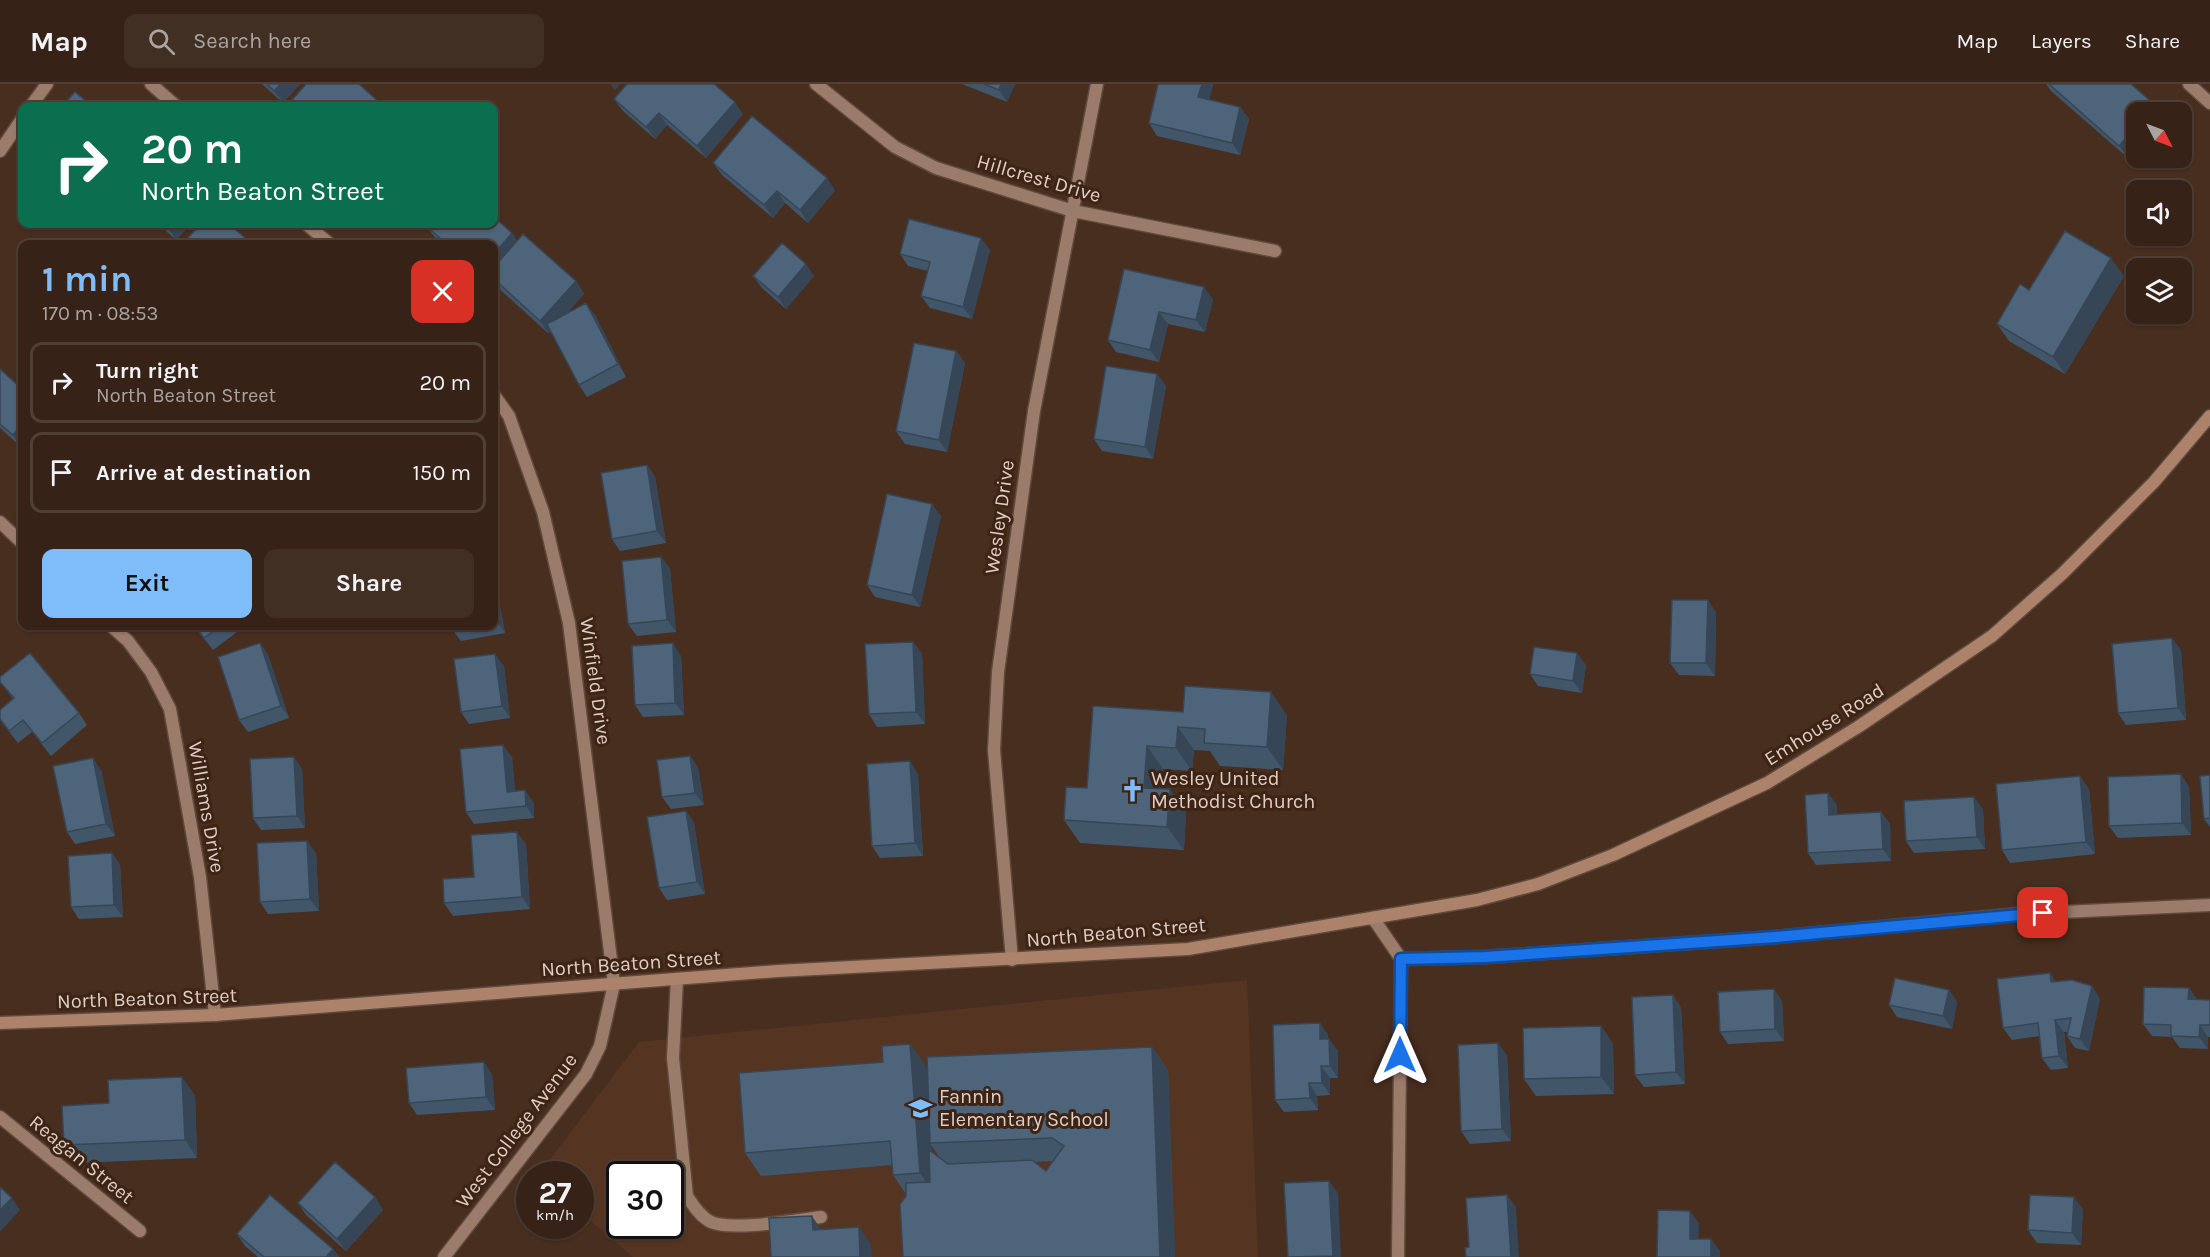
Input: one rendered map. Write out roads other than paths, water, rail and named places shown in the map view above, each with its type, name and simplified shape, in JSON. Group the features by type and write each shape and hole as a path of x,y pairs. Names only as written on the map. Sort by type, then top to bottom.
{"main road":[{"name":"Emhouse Road","path":"1373,918 1477,900 1538,884 1613,855 1767,783 1858,727 1992,636 2062,574 2154,482 2210,416"},
{"name":"North Beaton Street","path":"0,1023 214,1016 778,971 1188,949 1373,918"}],"street":[{"path":"34,102 47,84"},
{"path":"151,84 171,102"},
{"name":"Hillcrest Drive","path":"816,84 849,113 895,147 936,168 1073,211 1275,251"},
{"name":"Wesley Drive","path":"1012,960 994,750 998,672 1034,411 1097,84"},
{"path":"2188,84 2210,103"},
{"path":"0,151 18,124"},
{"path":"311,228 325,240"},
{"name":"Winfield Drive","path":"498,401 509,416 543,512 570,623 614,984"},
{"path":"0,522 18,539"},
{"name":"Williams Drive","path":"116,630 128,641 150,672 170,709 200,878 214,1016"},
{"path":"1401,959 1509,956 1776,937 2019,914 2210,905"},
{"path":"1373,918 1401,959 1398,1257"},
{"path":"677,979 673,1058 687,1196 696,1210 710,1222 734,1225 821,1217"},
{"name":"West College Avenue","path":"444,1257 586,1074 600,1046 614,984"},
{"name":"Reagan Street","path":"0,1117 140,1231"}],"place":[{"name":"Wesley United Methodist Church","path":"1133,790"},
{"name":"Fannin Elementary School","path":"921,1108"}]}
